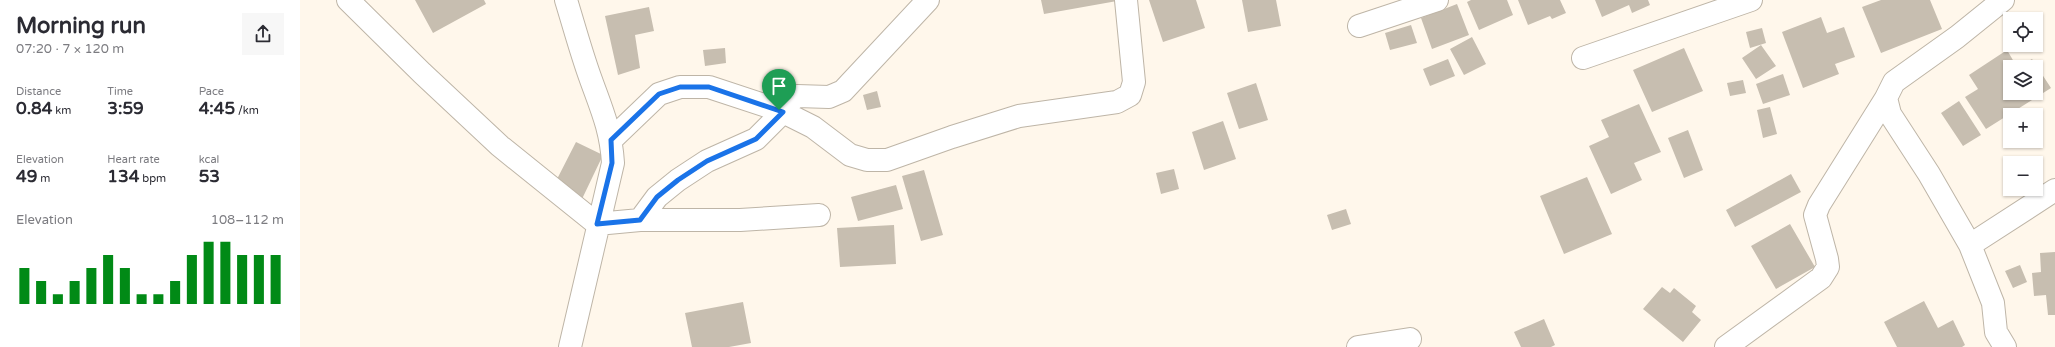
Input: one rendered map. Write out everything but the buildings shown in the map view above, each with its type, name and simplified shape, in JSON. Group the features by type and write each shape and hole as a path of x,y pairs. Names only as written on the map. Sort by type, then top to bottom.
{"street":[{"path":"348,0 422,73 500,146 597,224 640,220 740,220 819,215"},
{"path":"566,0 611,140 612,163 570,347"},
{"path":"640,220 657,197 678,180 707,161 756,139 781,111 797,96 829,97 843,91 928,0"},
{"path":"611,140 659,94 680,87 709,87 781,111 813,127 850,155 867,160 887,160 952,137 1019,116 1117,102 1130,95 1134,82 1126,0"},
{"path":"1359,26 1437,0"},
{"path":"1583,58 1751,0"},
{"path":"1726,347 1821,278 1828,267 1815,215 1819,205 1886,98 1894,82 1957,38 2003,0"},
{"path":"1886,98 1890,114 1929,174 1970,246 1993,303 1997,342"},
{"path":"1970,246 2055,190"},
{"path":"1358,347 1410,339"}],"route":[{"path":"680,87 709,87 779,110 783,112 756,139 707,161 678,180 657,197 640,220 597,224 608,187 612,163 611,140 644,106 659,94 680,87"}]}
